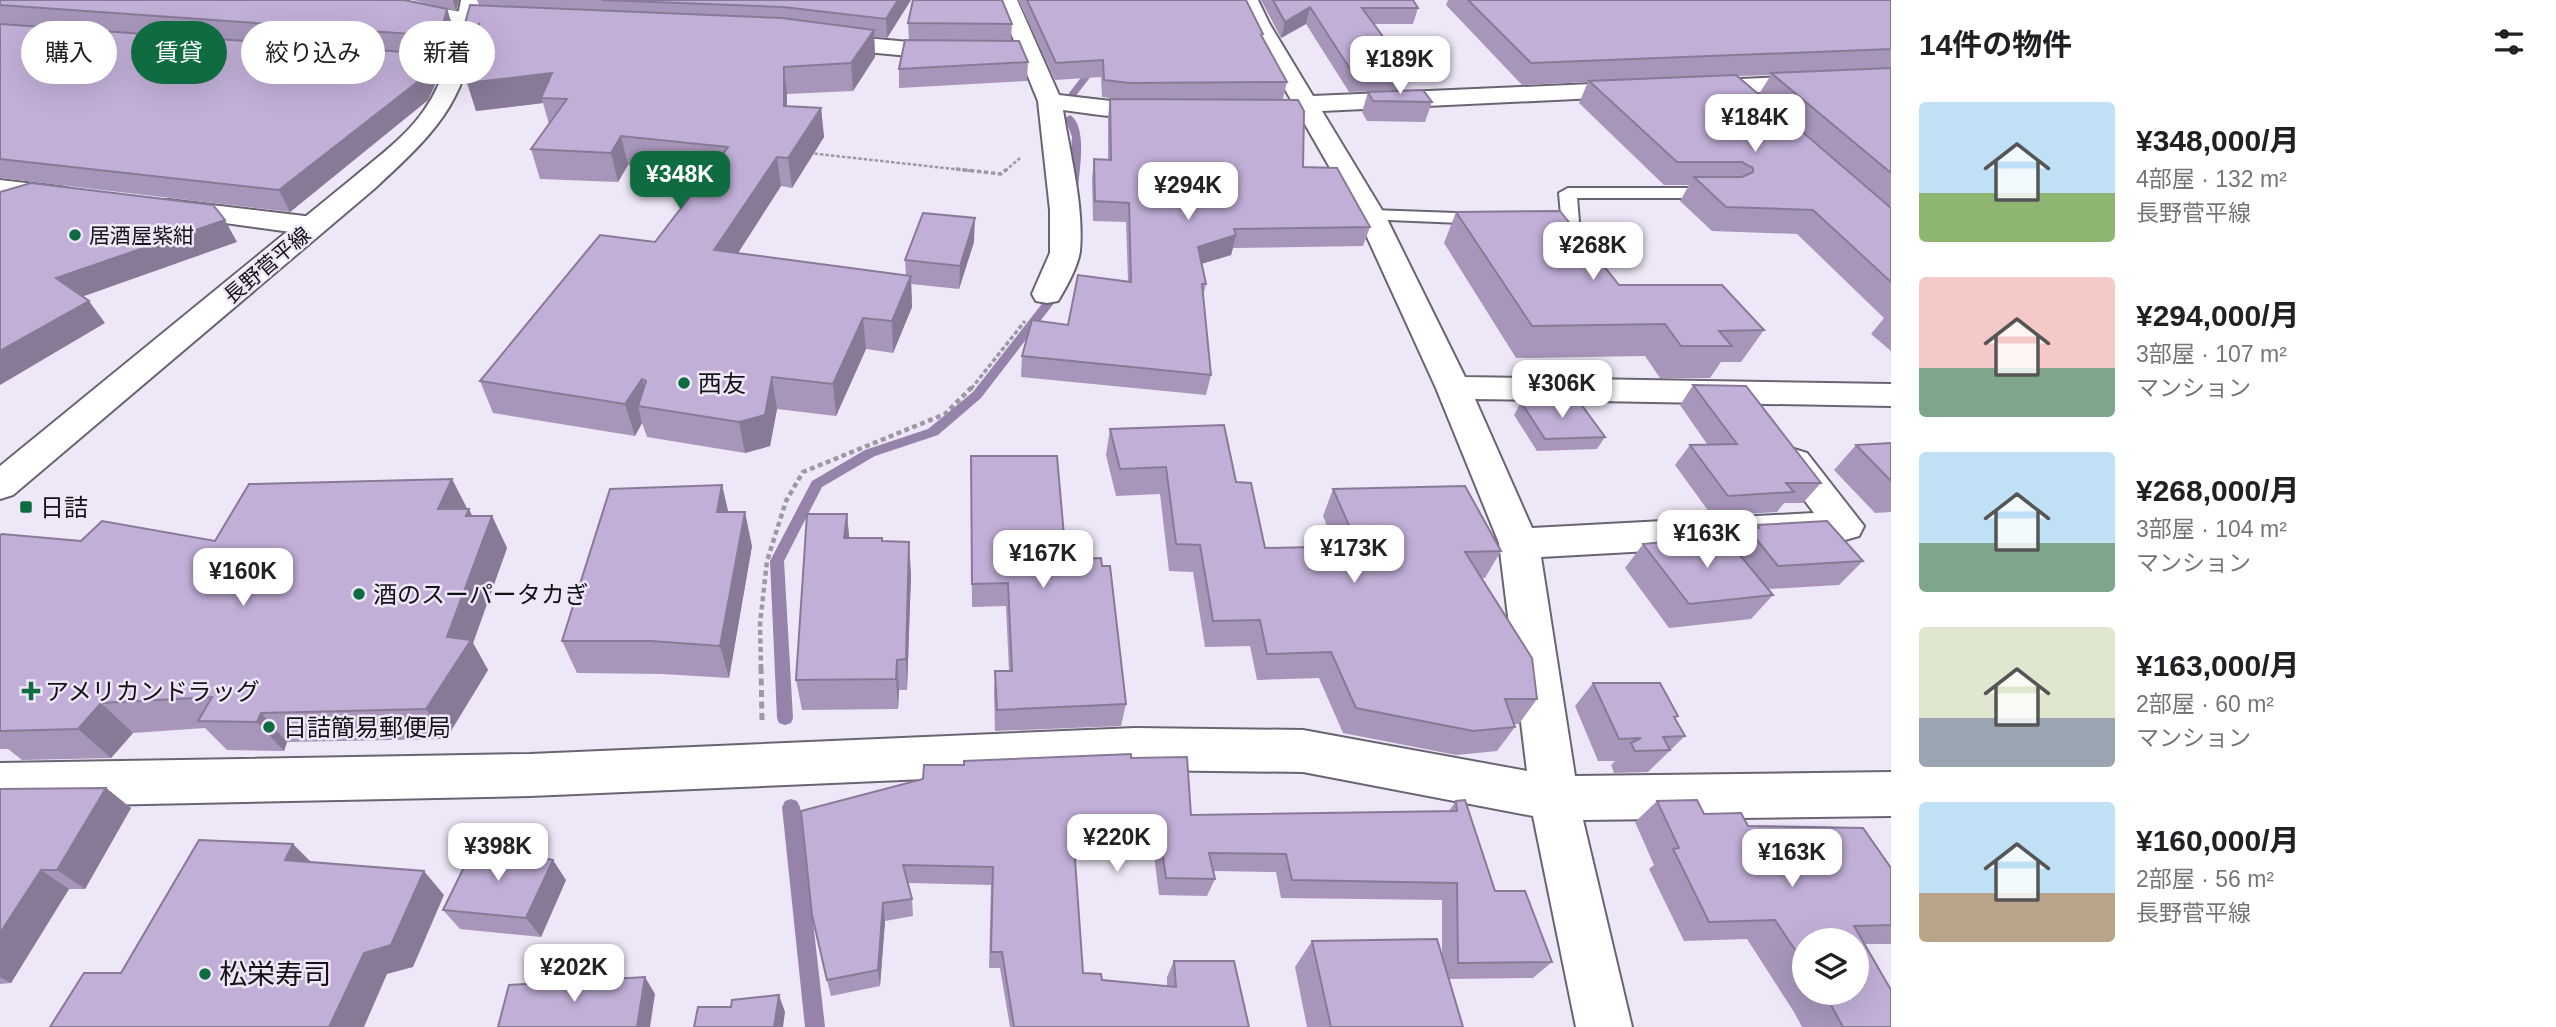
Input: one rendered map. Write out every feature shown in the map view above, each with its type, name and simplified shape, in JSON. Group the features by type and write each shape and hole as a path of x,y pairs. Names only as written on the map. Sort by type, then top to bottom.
{"street":[{"path":"381,0 414,11 469,11 537,24"},
{"path":"1007,0 1050,101 1057,144 1065,253 1047,294"},
{"path":"1248,0 1301,107 1371,215 1453,388 1519,543 1554,798 1604,1027"},
{"path":"797,37 857,46 920,50 1029,50"},
{"path":"1301,107 1891,79"},
{"name":"長野菅平線","path":"0,486 313,226 413,138 443,102 449,84"},
{"path":"1732,87 1762,114"},
{"path":"1050,101 1128,110 1180,109"},
{"path":"6,197 66,196"},
{"path":"148,206 313,226"},
{"path":"1453,388 1891,394"},
{"path":"1519,543 1845,526 1794,462"},
{"path":"0,785 530,775 1135,749 1303,751 1554,798 1891,794"}],"lane":[{"path":"1371,215 1570,221 1568,193 1728,193"}],"path":[{"path":"801,152 1000,174 1036,145 1057,144"},
{"path":"763,763 758,640 760,593 770,547 793,487 803,472 945,414 968,393 1047,294"}],"building":[{"path":"0,0 404,0 447,9 444,21 399,21 399,33 385,32 385,21 241,22 0,5"},
{"path":"602,0 898,0 886,19 783,7"},
{"path":"913,0 1002,0 1012,24 908,23"},
{"path":"1027,0 1246,0 1263,34 1261,35 1287,82 1130,83 1104,80 1103,60 1056,63"},
{"path":"1273,0 1413,0 1418,8 1362,8 1409,72 1354,75 1310,7 1285,22"},
{"path":"1468,0 1891,0 1891,49 1531,63"},
{"path":"470,5 782,18 874,30 851,63 784,67 784,106 821,108 788,158 777,157 714,250 911,276 892,321 863,318 833,384 772,377 765,415 739,422 638,406 646,381 642,379 625,404 480,381 600,235 655,242 728,147 621,136 611,153 531,149 567,99 541,98 552,73 495,80 495,21 466,21"},
{"path":"0,24 21,25 21,84 117,84 117,32 131,33 131,84 227,84 227,40 241,41 241,84 385,84 385,51 399,52 399,84 415,84 279,190 0,159"},
{"path":"905,40 1019,41 1028,62 899,69"},
{"path":"1891,68 1891,173 1771,73"},
{"path":"1736,75 1891,208 1891,282 1813,210 1726,207 1694,177 1742,177 1753,172 1753,168 1742,162 1677,162 1589,81"},
{"path":"1423,90 1432,102 1373,101 1368,92"},
{"path":"1110,99 1298,100 1304,111 1303,167 1337,168 1370,227 1234,229 1236,235 1198,247 1206,284 1202,284 1211,375 1022,356 1032,320 1068,325 1078,275 1131,282 1129,203 1095,201 1094,159 1111,160"},
{"path":"31,183 213,205 225,220 56,278 89,301 0,351 0,192"},
{"path":"1560,211 1619,285 1722,285 1764,330 1719,331 1732,346 1681,346 1665,324 1532,326 1456,212"},
{"path":"923,213 975,218 960,266 905,260"},
{"path":"1693,385 1746,386 1821,483 1786,483 1794,492 1728,496 1690,445 1737,444"},
{"path":"1578,400 1605,437 1545,439 1521,402"},
{"path":"1224,425 1236,482 1251,483 1265,548 1358,546 1333,489 1465,486 1501,551 1465,552 1532,658 1537,699 1505,699 1515,727 1473,731 1356,708 1331,652 1267,654 1260,620 1213,621 1200,545 1176,544 1166,467 1120,469 1110,429"},
{"path":"1891,443 1891,481 1856,445"},
{"path":"971,456 1057,456 1066,559 1101,558 1102,566 1110,566 1126,704 997,710 995,671 1012,671 1008,583 972,584"},
{"path":"452,479 438,509 469,509 466,516 492,516 447,637 471,640 426,709 261,713 257,722 198,721 212,697 101,703 78,729 0,731 0,535 81,541 102,521 215,541 249,484"},
{"path":"722,485 717,512 745,512 720,646 651,641 562,641 610,489"},
{"path":"807,514 847,514 844,538 882,538 882,541 909,542 906,659 897,660 896,679 796,680"},
{"path":"1827,521 1863,561 1778,566 1748,529 1759,528 1757,525"},
{"path":"1724,536 1773,595 1689,604 1643,544"},
{"path":"1593,683 1660,683 1678,716 1674,717 1685,736 1663,737 1670,750 1635,751 1631,743 1641,738 1619,739"},
{"path":"1131,754 1131,758 1187,757 1191,815 1457,811 1456,801 1465,800 1495,891 1525,891 1552,962 1458,963 1457,883 1292,880 1286,854 1209,853 1215,879 1166,878 1160,836 1073,831 1083,973 1101,974 1102,980 1176,987 1174,961 1234,961 1249,1027 1014,1027 1002,952 991,952 993,867 903,865 912,899 883,903 878,970 827,980 812,915 801,811 923,779 924,765 964,765 964,761"},
{"path":"106,788 57,870 41,870 0,933 0,789"},
{"path":"1697,800 1704,814 1741,813 1748,826 1863,828 1891,868 1891,925 1792,928 1792,945 1775,920 1709,922 1673,849 1679,848 1657,801"},
{"path":"199,840 293,844 285,860 424,871 391,945 364,953 329,1027 50,1027 84,973 121,973"},
{"path":"475,845 553,860 526,918 443,910"},
{"path":"1437,939 1463,1027 1331,1027 1312,941"},
{"path":"1869,952 1891,990 1891,1027 1843,1027 1831,1005 1869,1005"},
{"path":"645,977 637,1027 498,1027 509,985"},
{"path":"779,995 774,1027 694,1027 698,1007 731,1007 732,1000"}],"waterway":[{"path":"1072,95 1097,63"},
{"path":"1070,118 1077,137 1073,190"},
{"path":"785,718 777,561 817,484 870,453 933,432 977,395 1059,289"},
{"path":"791,807 815,1027"}],"place":[{"name":"居酒屋紫紺","path":"75,235"},
{"name":"西友","path":"684,383"},
{"name":"日詰","path":"26,507"},
{"name":"酒のスーパータカぎ","path":"359,594"},
{"name":"アメリカンドラッグ","path":"31,691"},
{"name":"日詰簡易郵便局","path":"269,727"},
{"name":"松栄寿司","path":"205,974"}]}
